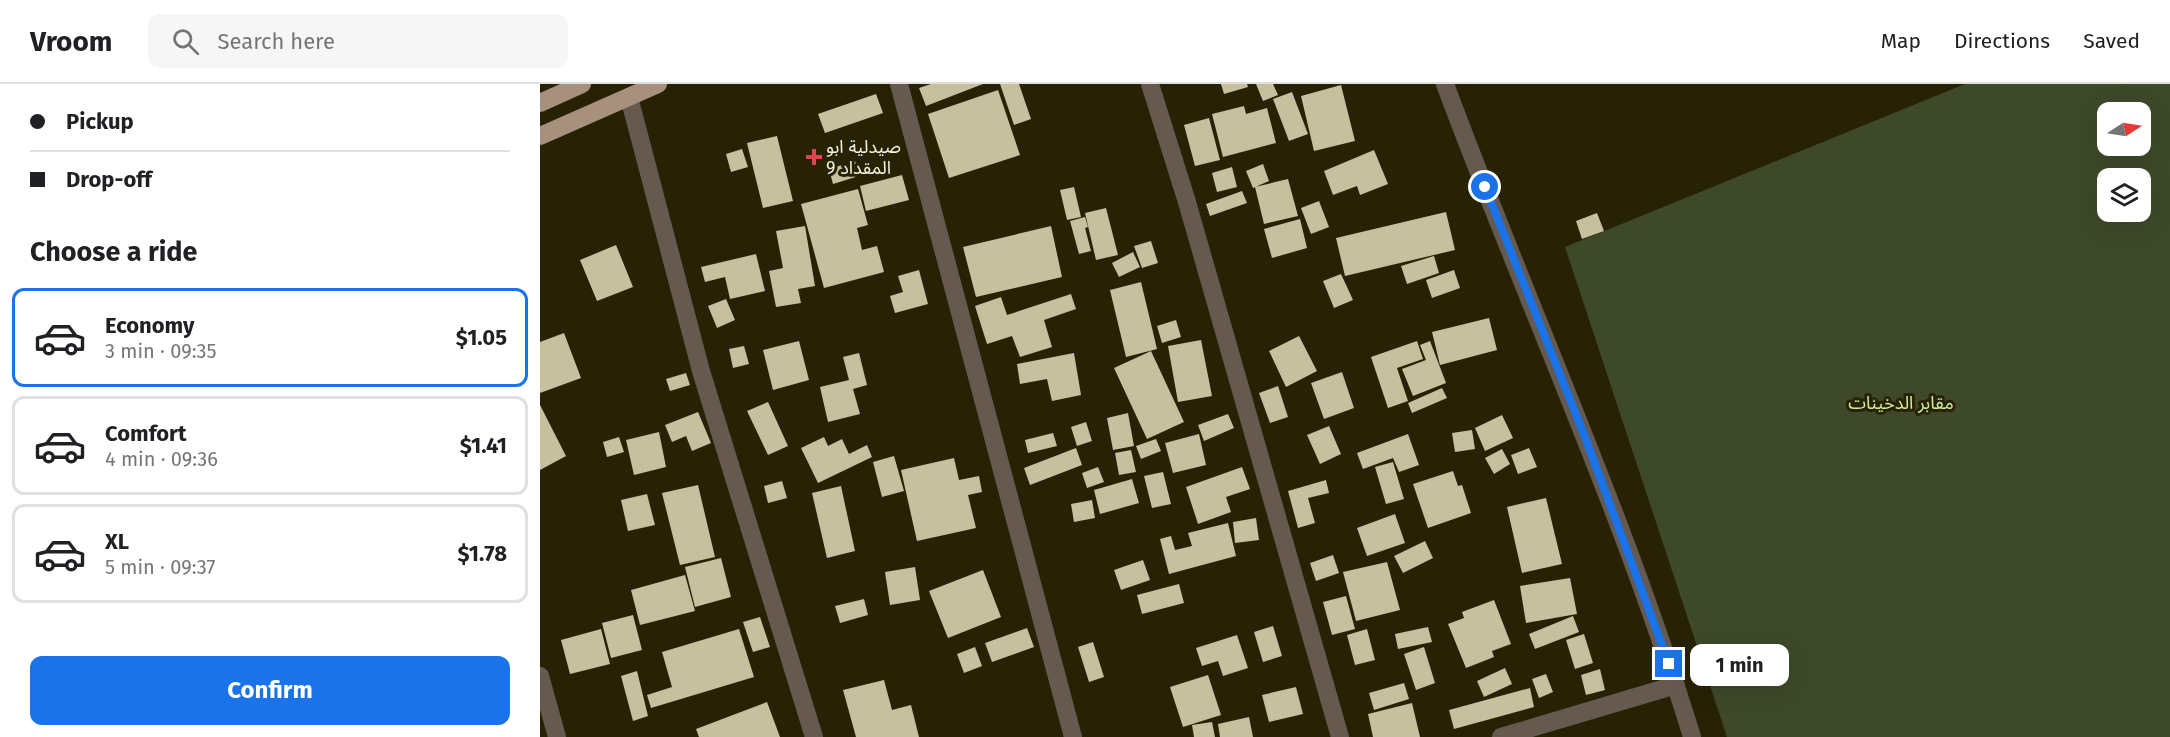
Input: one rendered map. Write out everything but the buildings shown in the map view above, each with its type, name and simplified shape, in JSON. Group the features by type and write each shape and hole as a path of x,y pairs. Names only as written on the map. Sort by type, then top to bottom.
{"main road":[{"path":"540,103 582,84"},
{"path":"540,136 658,84"}],"street":[{"path":"899,84 1073,737"},
{"path":"1150,84 1187,202 1340,737"},
{"path":"1445,84 1585,437 1676,685 1692,737"},
{"path":"629,97 700,371 814,737"},
{"path":"540,676 557,737"},
{"path":"1502,737 1676,685"}],"green space":[{"name":"مقابر الدخينات","path":"1965,84 2170,84 2170,737 1727,737 1565,247"}],"place":[{"name":"صيدلية ابو المقداد 9","path":"814,157"}],"route":[{"path":"1485,187 1585,437 1669,664"}]}
